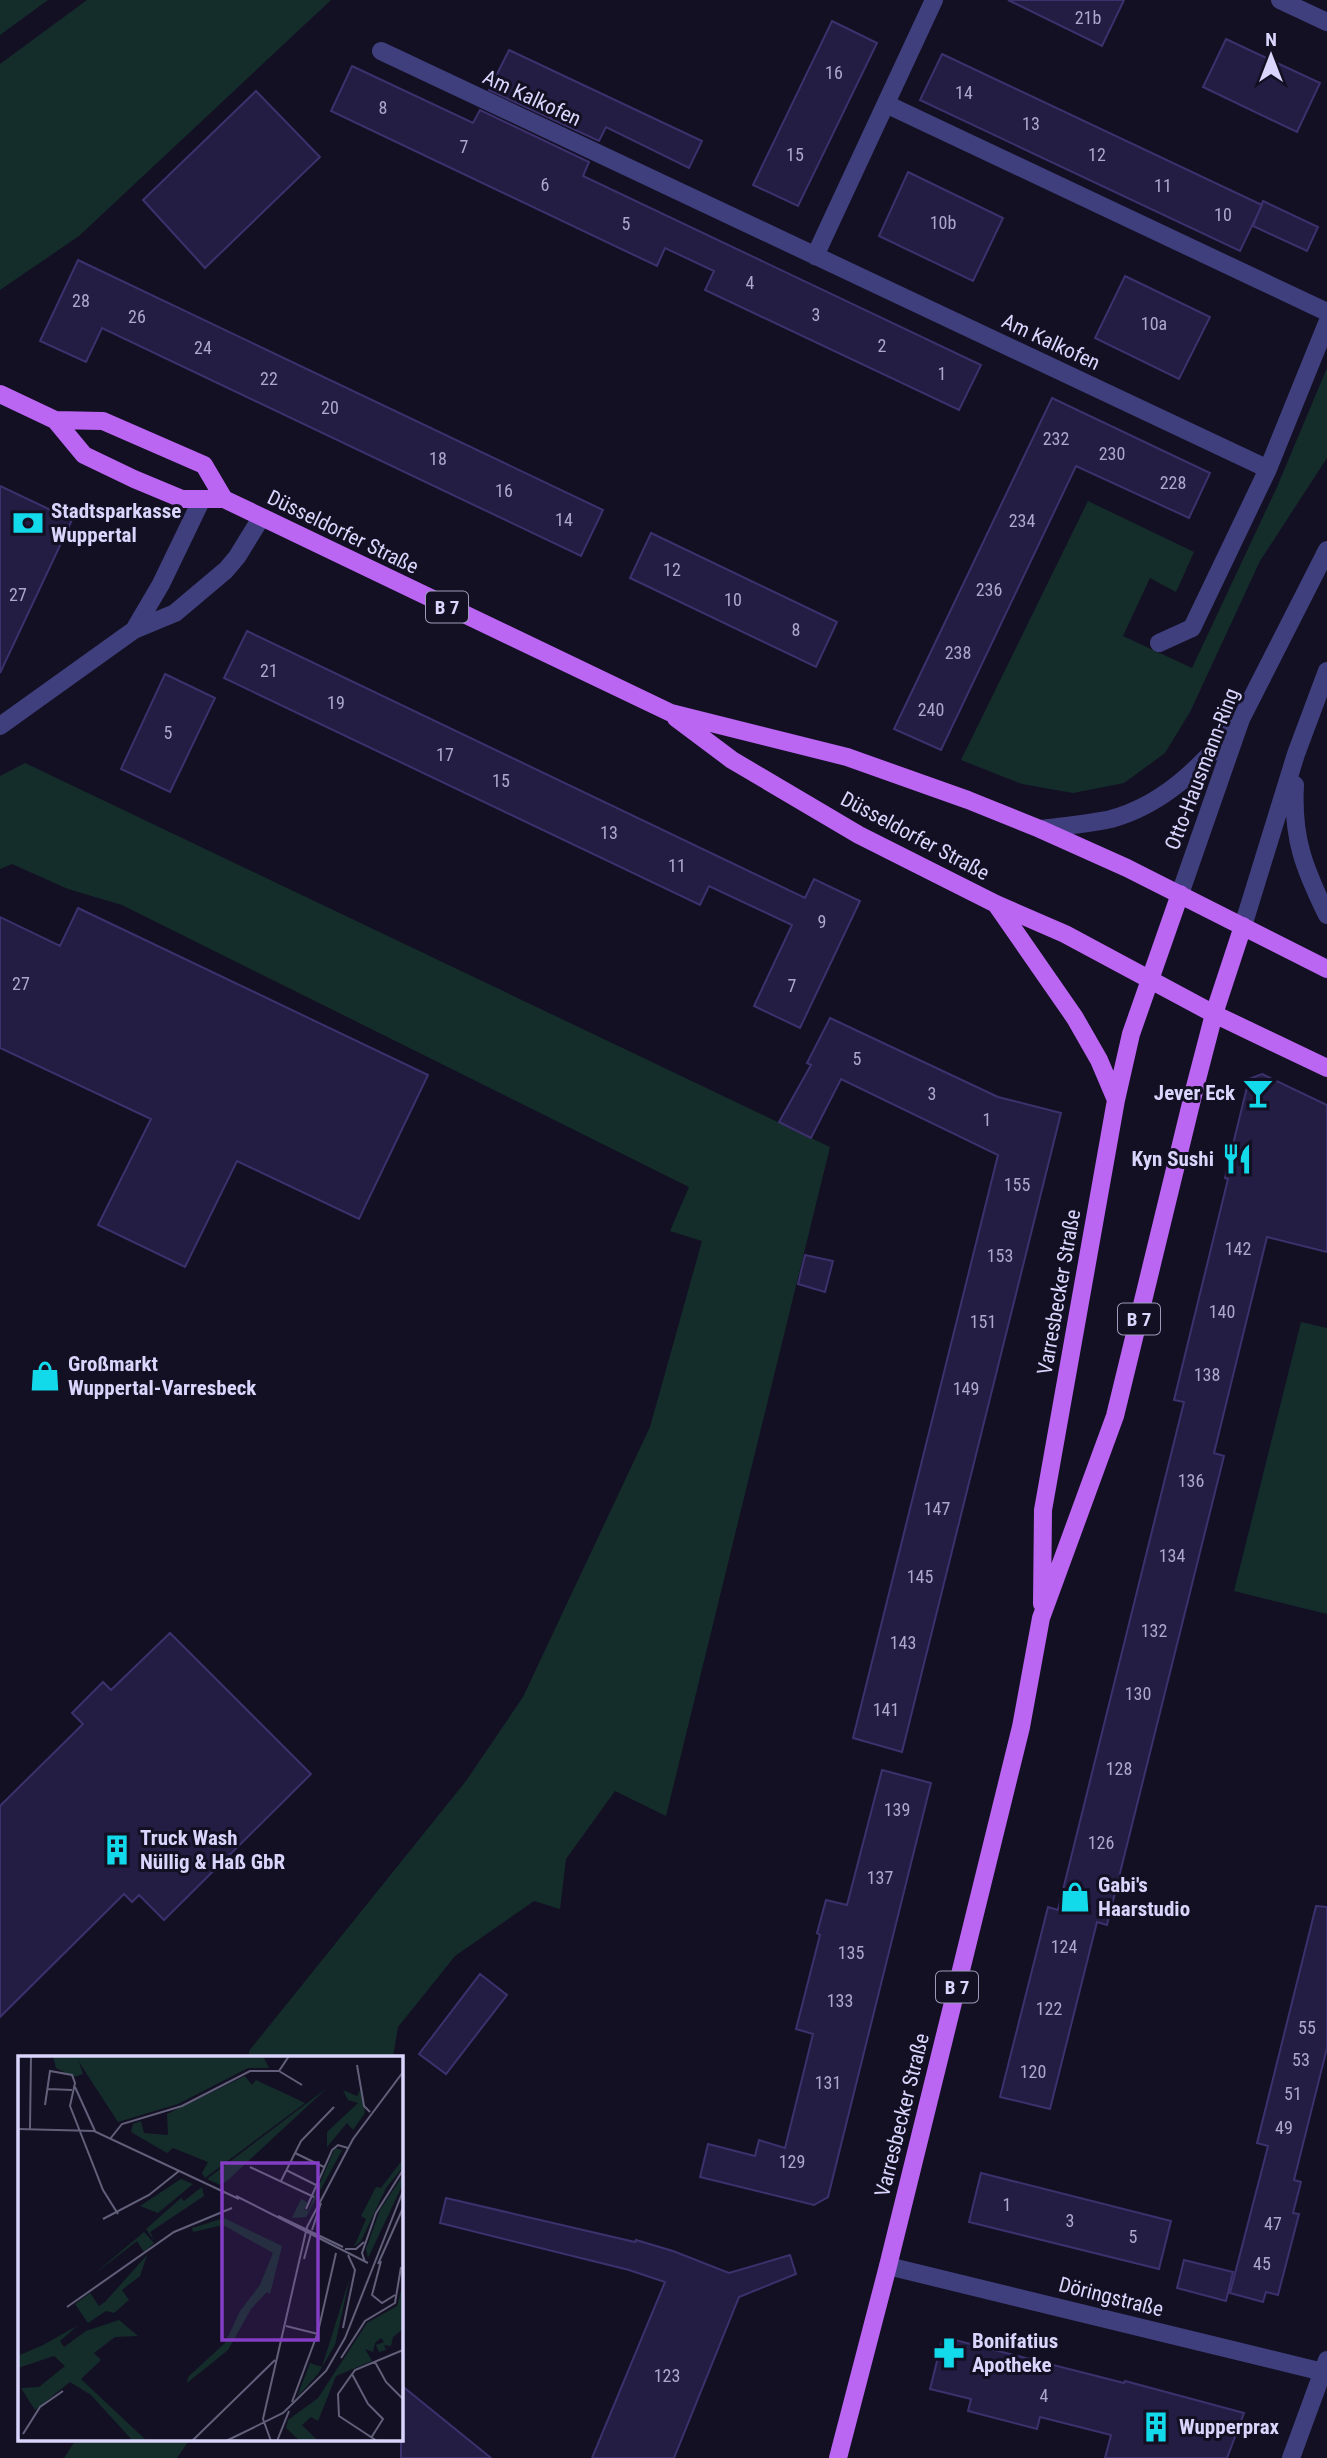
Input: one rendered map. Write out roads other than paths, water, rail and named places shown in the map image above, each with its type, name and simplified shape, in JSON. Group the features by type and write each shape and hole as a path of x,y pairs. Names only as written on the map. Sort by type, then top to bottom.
{"main road":[{"path":"0,394 55,420 103,421 204,465 224,499 182,499 84,456 55,420"},
{"name":"Düsseldorfer Straße","path":"224,499 671,713 847,757 968,800 1040,829 1180,894 1327,969"},
{"name":"Düsseldorfer Straße","path":"671,713 732,760 859,835 996,904 1065,934 1214,1014 1327,1068"},
{"name":"B 7","path":"1150,980 1180,894"},
{"name":"B 7","path":"996,904 1075,1018 1116,1100"},
{"name":"B 7","path":"1214,1014 1242,926"},
{"name":"Varresbecker Straße","path":"838,2458 1021,1727 1041,1618 1043,1510 1116,1100 1131,1034 1150,980"},
{"name":"Varresbecker Straße","path":"1041,1618 1115,1416 1214,1014"}],"street":[{"path":"816,256 934,0"},
{"path":"1280,0 1327,22"},
{"name":"Am Kalkofen","path":"381,51 1268,469"},
{"path":"886,104 1327,312"},
{"path":"1159,643 1192,628 1268,469 1327,323"},
{"path":"134,630 161,584 201,501"},
{"path":"0,726 134,630 175,613 226,570 261,518"},
{"name":"Otto-Hausmann-Ring","path":"1180,894 1241,719 1327,550"},
{"path":"1242,926 1296,754 1327,671"},
{"path":"1040,829 1111,819 1148,805 1184,780 1241,719"},
{"path":"1296,754 1293,809 1297,842 1306,872 1327,915"},
{"name":"Döringstraße","path":"888,2266 1325,2366"},
{"path":"1291,2458 1325,2366"}],"place":[{"name":"Stadtsparkasse Wuppertal","path":"28,523"},
{"name":"Jever Eck","path":"1258,1093"},
{"name":"Kyn Sushi","path":"1237,1159"},
{"name":"Großmarkt Wuppertal-Varresbeck","path":"45,1376"},
{"name":"Truck Wash Nüllig & Haß GbR","path":"117,1850"},
{"name":"Gabi's Haarstudio","path":"1075,1897"},
{"name":"Bonifatius Apotheke","path":"949,2353"},
{"name":"Wupperprax","path":"1156,2427"}]}
